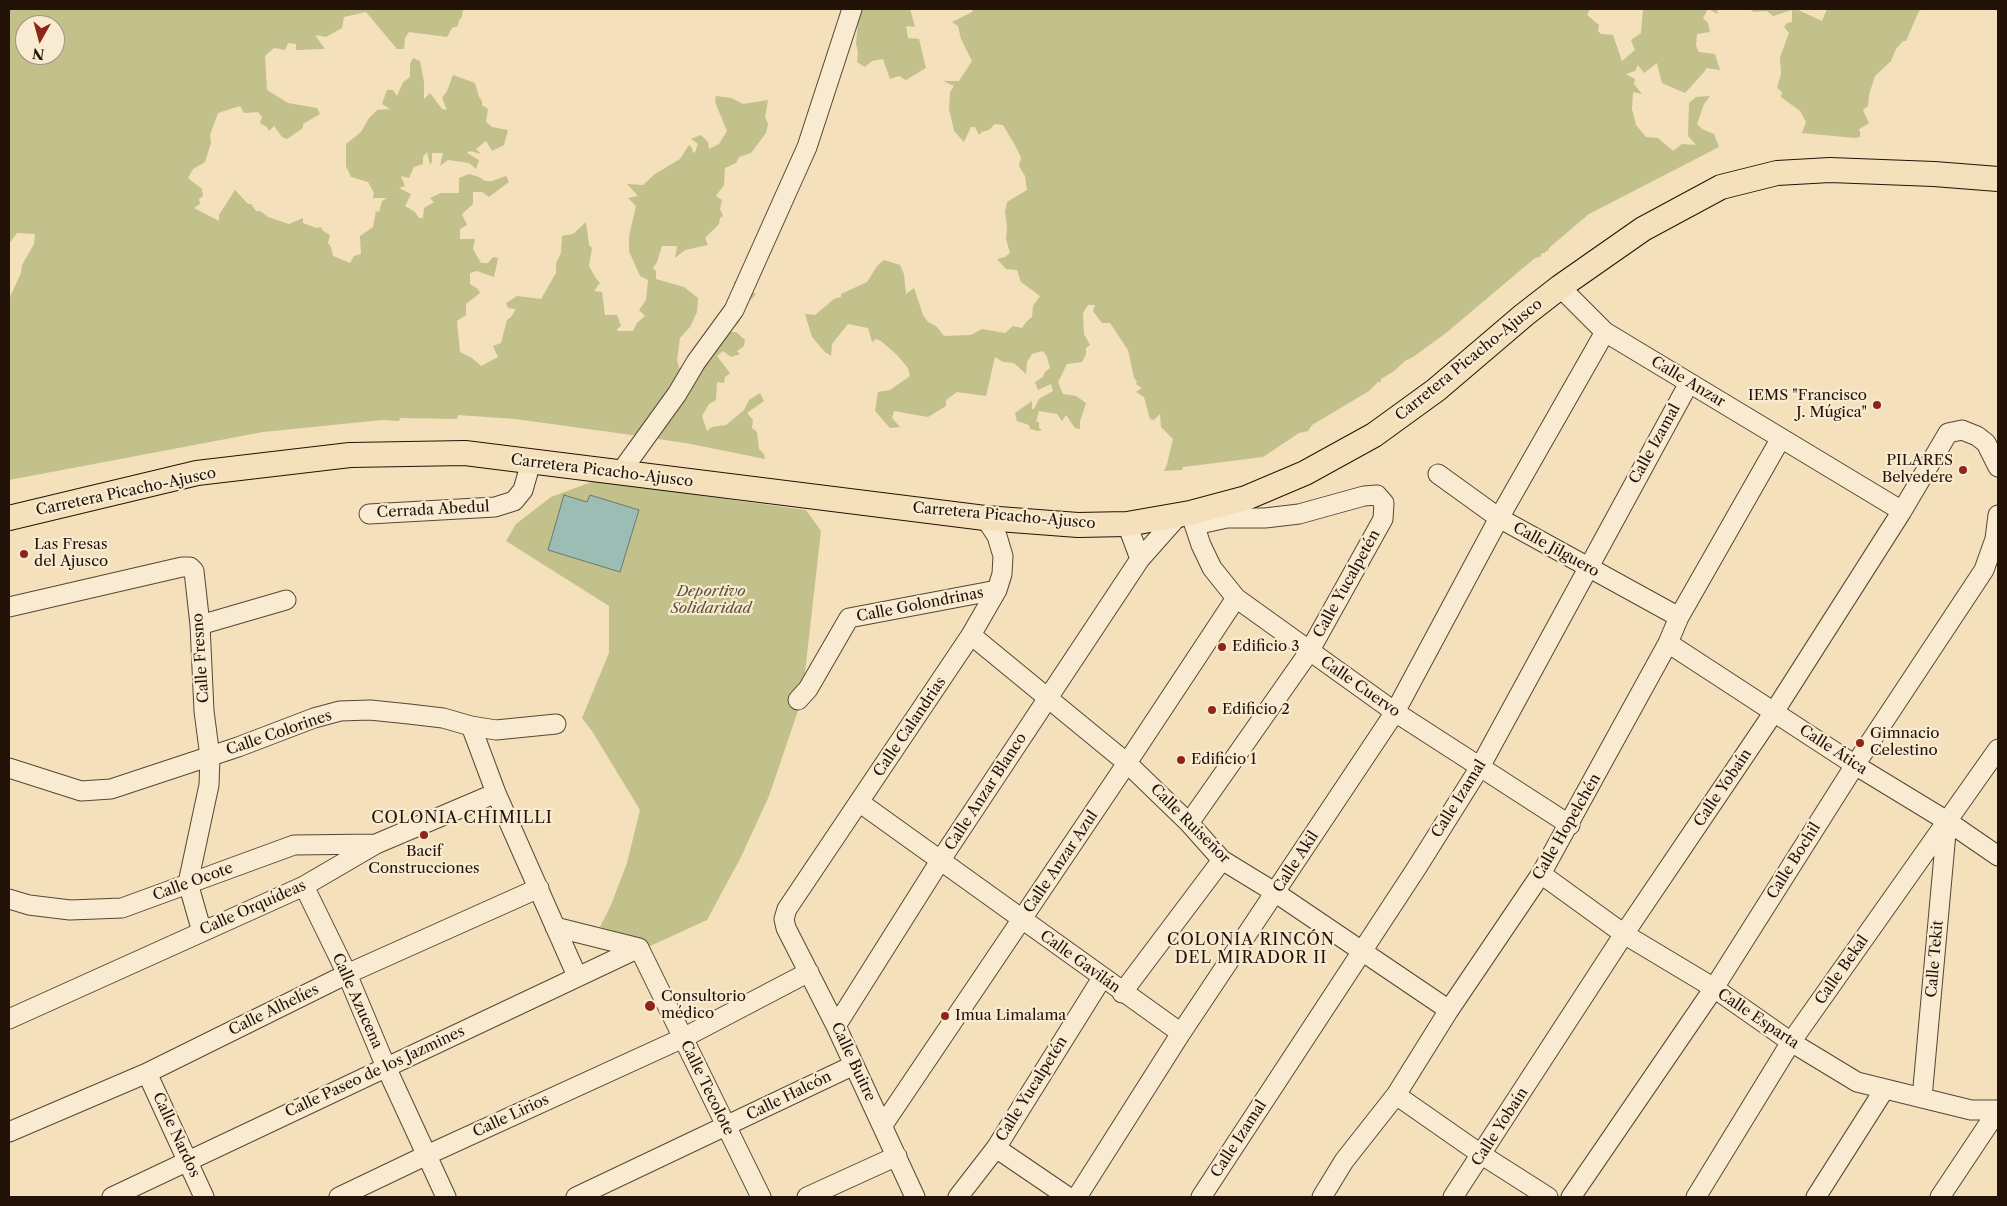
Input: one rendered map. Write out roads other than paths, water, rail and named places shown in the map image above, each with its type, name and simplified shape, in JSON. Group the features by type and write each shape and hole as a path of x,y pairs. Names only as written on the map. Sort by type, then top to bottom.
{"main road":[{"name":"Carretera Picacho-Ajusco","path":"9,518 197,473 350,455 464,453 984,518 1078,525 1127,524 1188,518 1246,498 1304,473 1374,435 1436,390 1560,287 1643,229 1721,187 1767,176 1830,170 1934,174 1998,179"}],"street":[{"path":"620,473 734,310 806,147 852,9"},
{"name":"Calle Anzar","path":"1560,287 1605,332 1902,511"},
{"name":"Calle Akil","path":"1077,1197 1181,1033 1395,712 1499,518 1605,332"},
{"name":"Calle Izamal","path":"1201,1197 1480,767 1689,383"},
{"name":"Calle Yobaín","path":"1453,1197 1624,934 1774,712 1902,511 1948,433 1962,430 1977,436 1986,443 1998,467"},
{"name":"Calle Hopelchén","path":"1322,1197 1344,1161 1396,1095 1449,1010 1541,874 1570,825 1668,644 1679,617 1781,438"},
{"name":"Cerrada Abedul","path":"369,514 495,507 514,501 522,490 531,462"},
{"name":"Calle Jilguero","path":"1438,474 1499,518 1679,617"},
{"name":"Calle Yucalpetén","path":"1188,518 1265,518 1299,514 1364,496 1377,496 1384,503 1383,519 1309,652 1189,823"},
{"name":"Calle Bochil","path":"1572,1197 1714,988 1855,765 1984,570 1995,539 1998,515"},
{"name":"Calle Calandrias","path":"786,928 784,919 787,909 971,635 997,590 1002,574 1003,556 996,536 984,518"},
{"name":"Calle Anzar Blanco","path":"836,1026 940,861 1140,560 1188,518"},
{"name":"Calle Cuervo","path":"1188,518 1212,568 1236,598 1395,712 1570,825"},
{"path":"1127,524 1140,560"},
{"name":"Calle Fresno","path":"9,607 182,567 190,567 194,572 200,626 204,711 210,757 209,785 188,883 202,932"},
{"name":"Calle Golondrinas","path":"798,700 808,689 849,618 997,590"},
{"name":"Calle Anzar Azul","path":"883,1125 1236,598"},
{"path":"200,626 286,600"},
{"name":"Calle Ruiseñor","path":"971,635 1127,763 1189,823 1222,860 1276,893 1449,1010"},
{"name":"Calle Ática","path":"1668,644 1855,765 1947,821 1998,856"},
{"name":"Calle Colorines","path":"9,768 81,791 111,789 210,757 314,718 340,711 370,710 443,718 470,726 496,730 556,724"},
{"path":"470,726 496,793 577,976"},
{"name":"Calle Bekal","path":"1696,1197 1791,1042 1998,749"},
{"name":"Calle Orquídeas","path":"9,1019 304,886 376,844 496,793"},
{"name":"Calle Gavilán","path":"859,802 1122,993 1181,1033"},
{"name":"Calle Tekit","path":"1922,1098 1947,821"},
{"name":"Calle Ocote","path":"9,899 29,905 70,910 122,908 294,845 376,844"},
{"path":"1122,993 1222,860"},
{"name":"Calle Esparta","path":"1541,874 1624,934 1714,988 1791,1042 1857,1082 1971,1110 1998,1110"},
{"name":"Calle Azucena","path":"304,886 346,974 386,1067 446,1197"},
{"name":"Calle Alhelíes","path":"9,1132 147,1073 346,974 539,888"},
{"path":"555,927 639,948"},
{"name":"Calle Buitre","path":"786,928 836,1026 883,1125 914,1197"},
{"name":"Calle Paseo de los Jazmines","path":"112,1197 639,948"},
{"name":"Calle Tecolote","path":"639,948 725,1127 761,1197"},
{"name":"Calle Lirios","path":"339,1197 683,1038 810,972"},
{"name":"Calle Yucalpetén","path":"958,1197 996,1148 1102,978"},
{"name":"Calle Halcón","path":"576,1197 854,1065"},
{"name":"Calle Nardos","path":"147,1073 204,1197"},
{"path":"1816,1197 1884,1090"},
{"path":"1396,1095 1482,1155 1548,1197"},
{"path":"1940,1197 1998,1110"},
{"path":"996,1148 1068,1197"},
{"path":"807,1197 897,1156"}],"water":[{"path":"564,495 587,502 590,495 639,510 620,572 548,550"}],"place":[{"name":"IEMS \"Francisco J. Múgica\"","path":"1877,405"},
{"name":"PILARES Belvedere","path":"1963,470"},
{"name":"Las Fresas del Ajusco","path":"24,554"},
{"name":"Edificio 3","path":"1222,647"},
{"name":"Edificio 2","path":"1212,710"},
{"name":"Gimnacio Celestino","path":"1860,743"},
{"name":"Edificio 1","path":"1181,760"},
{"name":"Bacif Construcciones","path":"424,835"},
{"name":"Consultorio médico","path":"650,1006"},
{"name":"Imua Limalama","path":"945,1016"}],"district":[{"name":"COLONIA CHIMILLI","path":"462,818"},
{"name":"COLONIA RINCÓN DEL MIRADOR II","path":"1251,949"}],"park label":[{"name":"Deportivo Solidaridad","path":"711,600"}]}
